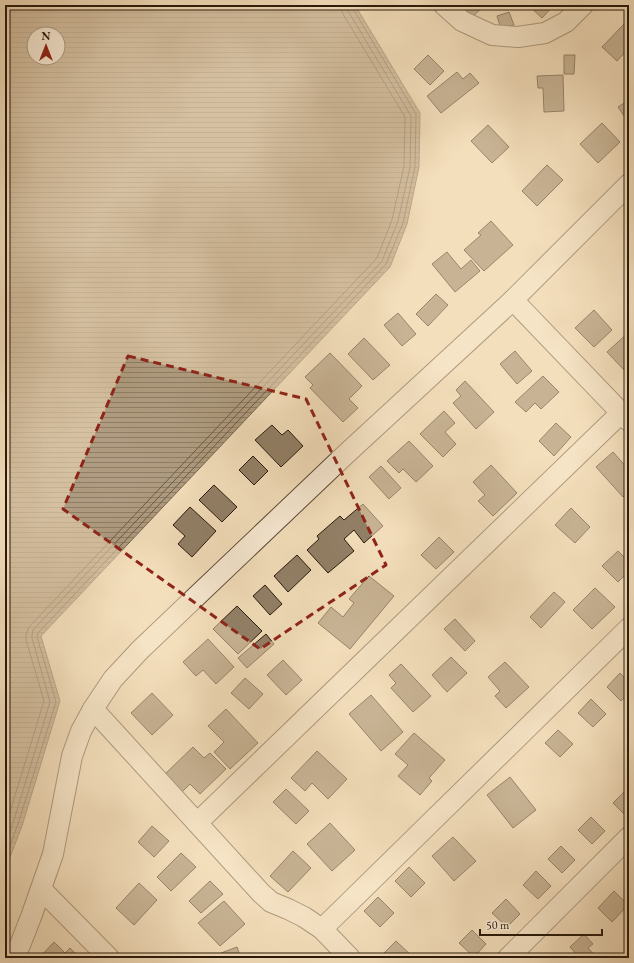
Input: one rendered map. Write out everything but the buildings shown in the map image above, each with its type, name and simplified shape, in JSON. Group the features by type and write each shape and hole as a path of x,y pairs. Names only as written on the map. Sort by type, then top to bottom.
{"street":[{"path":"444,5 462,21 492,35 518,37 545,33 566,22 583,5"},
{"path":"12,958 20,945 53,854 72,756 81,731 93,709 113,679 140,650 346,454 513,300 626,191"},
{"path":"197,823 625,417 513,300"},
{"path":"322,929 629,628"},
{"path":"93,709 261,894 271,902 304,917 322,929 350,958"},
{"path":"508,958 629,837"},
{"path":"41,889 109,958"}],"highlighted area":[{"path":"128,356 306,399 386,565 260,649 63,509"}],"water":[{"path":"5,5 355,5 420,113 419,167 407,224 390,267 41,636 60,701 22,826 5,870"}]}
